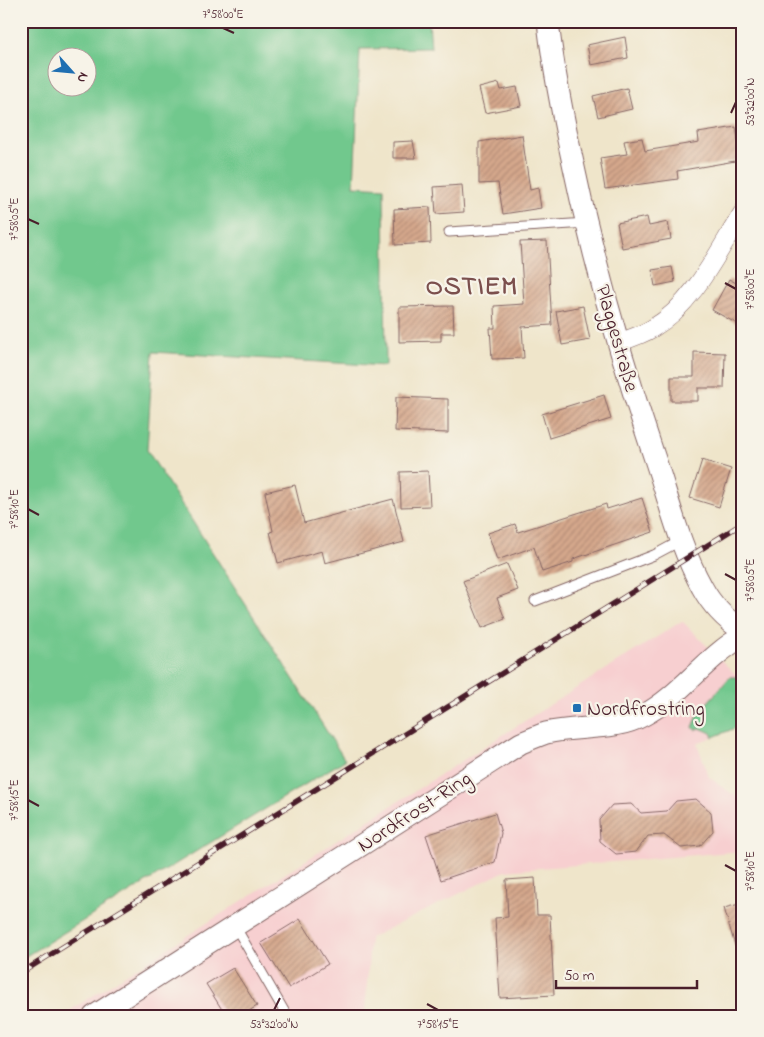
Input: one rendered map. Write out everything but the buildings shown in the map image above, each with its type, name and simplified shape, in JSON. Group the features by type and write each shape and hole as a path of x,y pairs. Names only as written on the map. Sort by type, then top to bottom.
{"street":[{"name":"Plaggestraße","path":"548,21 551,55 587,223 617,343 683,540 701,586 712,604 727,620 743,631"},
{"path":"617,343 654,328 674,312 692,291 743,212"},
{"name":"Nordfrost-Ring","path":"94,1016 521,743 546,733 616,725 643,716 666,700 729,644 743,636"}],"lane":[{"path":"449,232 587,223"},
{"path":"535,601 654,555 683,540"},
{"path":"235,925 287,1016"}],"shaded area":[{"path":"682,621 738,677 743,691 743,725 697,743 709,777 743,802 743,851 505,871 370,938 365,1016 61,1016"}],"green space":[{"path":"21,21 429,21 431,48 360,49 354,186 384,188 386,366 153,352 147,450 345,760 21,959"},
{"path":"730,677 738,677 743,691 743,725 713,737 711,733 700,728 695,730 693,727 700,711"}],"railway":[{"path":"21,973 743,523"}],"place":[{"name":"Nordfrostring","path":"577,708"}],"district":[{"name":"OSTIEM","path":"472,285"}]}
